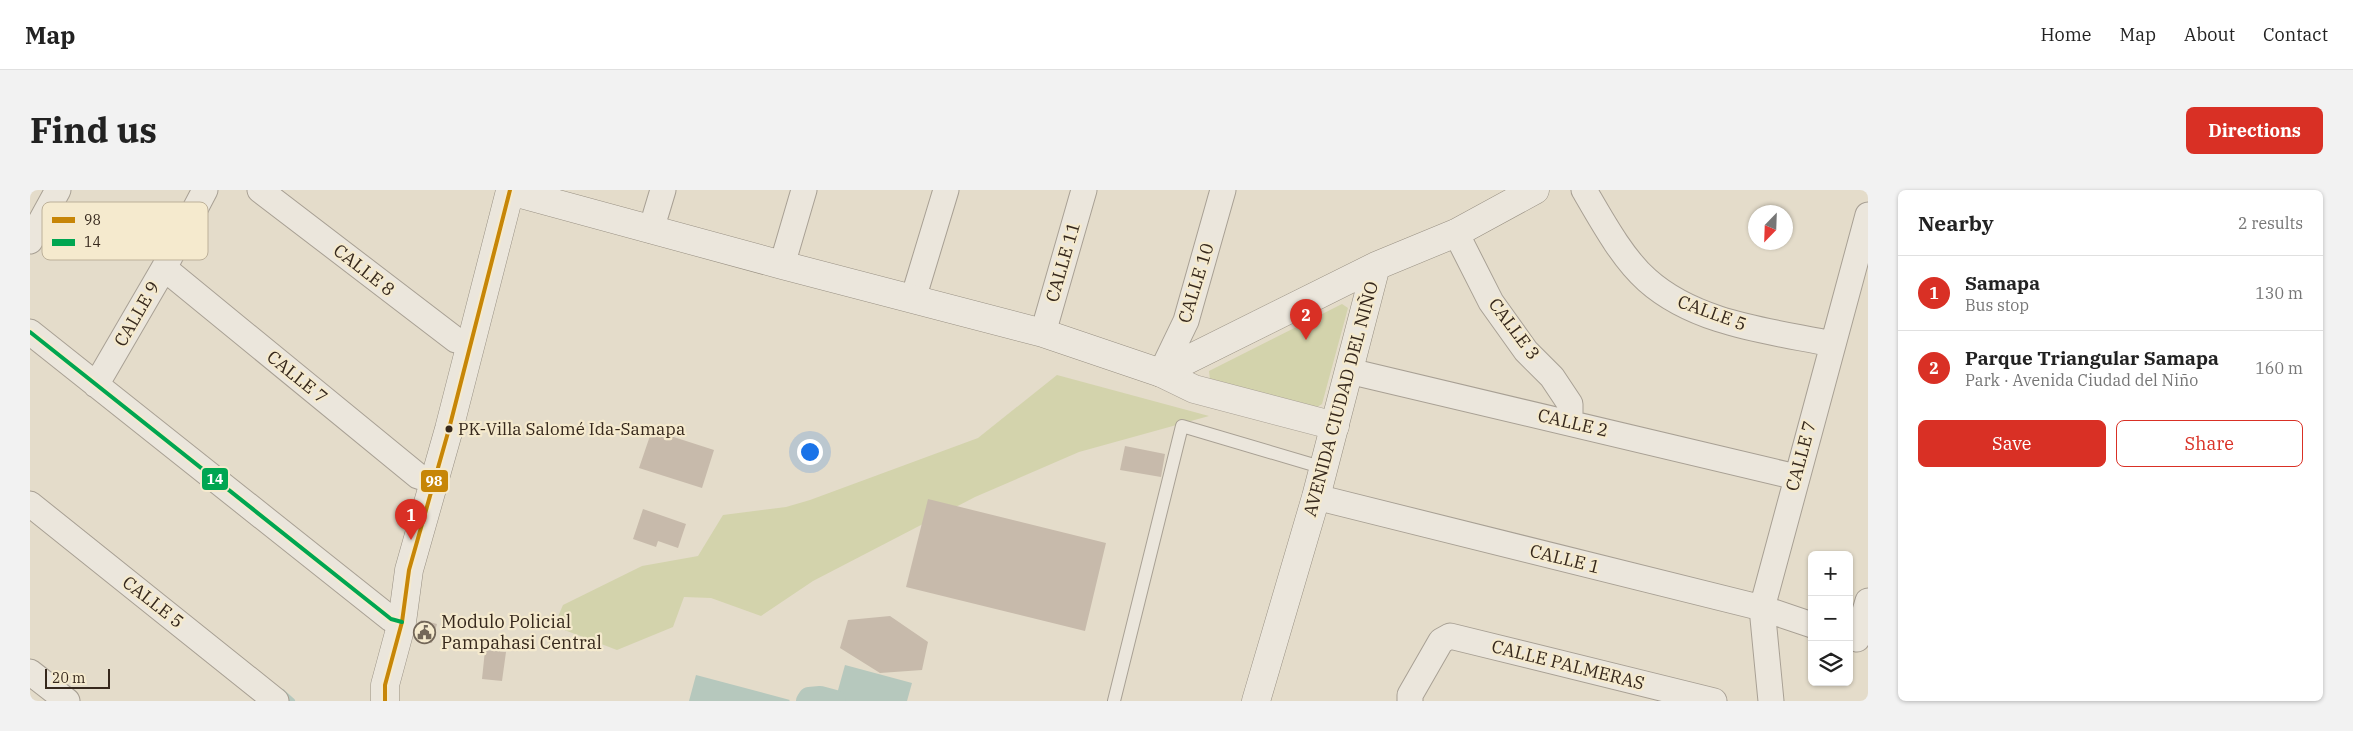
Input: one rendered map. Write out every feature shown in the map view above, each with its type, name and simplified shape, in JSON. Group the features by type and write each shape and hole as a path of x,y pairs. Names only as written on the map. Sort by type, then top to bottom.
{"main road":[{"path":"385,701 386,685 402,622 409,570 449,429 509,190 782,266 1043,333 1161,374 1194,389 1335,426"},
{"name":"AVENIDA CIUDAD DEL NIÑO","path":"1256,701 1324,468 1376,266 1456,233 1535,190"},
{"path":"1161,374 1376,266"}],"street":[{"path":"51,202 58,190"},
{"name":"CALLE 9","path":"198,202 204,190"},
{"name":"CALLE 8","path":"260,190 456,340 471,344"},
{"path":"651,230 663,190"},
{"path":"782,266 804,190"},
{"path":"913,299 946,190"},
{"name":"CALLE 11","path":"1043,333 1084,190"},
{"name":"CALLE 10","path":"1161,374 1186,321 1223,190"},
{"name":"CALLE 5","path":"1584,190 1611,236 1646,280 1668,297 1735,324 1832,344"},
{"name":"CALLE 7","path":"1771,701 1762,608 1868,215"},
{"path":"30,240 42,219"},
{"name":"CALLE 3","path":"1456,233 1492,302 1526,351 1552,377 1570,404 1570,423"},
{"name":"CALLE 9","path":"96,385 168,260"},
{"name":"CALLE 7","path":"164,268 418,476 433,481"},
{"path":"30,332 391,619 402,622"},
{"name":"CALLE 2","path":"1349,371 1796,477"},
{"name":"CALLE 1","path":"1316,497 1762,608 1808,624"},
{"name":"CALLE 5","path":"30,504 276,701"},
{"path":"1858,640 1868,601"},
{"name":"CALLE PALMERAS","path":"1410,701 1410,695 1441,641 1450,636 1661,694 1714,701"},
{"path":"30,672 67,701"}],"lane":[{"path":"1114,701 1182,426 1324,468"}],"green space":[{"path":"1342,304 1348,308 1322,404 1314,409 1210,380 1209,371"},
{"path":"1057,375 1209,416 1079,452 975,497 813,581 761,616 711,598 684,597 673,627 617,650 554,626 563,605 642,566 698,556 723,515 786,507 810,500 978,438"}],"shaded area":[{"path":"845,665 912,683 907,701 835,701"},
{"path":"696,675 790,700 689,701"}],"building":[{"path":"652,430 714,450 702,488 639,468"},
{"path":"1125,446 1165,454 1161,477 1120,470"},
{"path":"928,499 1106,543 1085,631 906,587"},
{"path":"643,509 686,524 678,548 658,541 656,547 633,539"},
{"path":"890,616 928,642 922,670 880,673 840,648 848,620"},
{"path":"421,620 437,624 432,643 416,639"},
{"path":"485,650 506,652 502,681 482,679"}],"waterway":[{"path":"282,692 292,701"},
{"path":"807,701 809,698 820,697 835,701"}],"transit line":[{"name":"98","path":"385,701 385,685 402,622 409,570 449,429 510,190"},
{"name":"14","path":"30,332 391,619 402,622"}],"place":[{"name":"Parque Triangular Samapa","path":"1306,340"},
{"name":"PK-Villa Salomé Ida-Samapa","path":"449,429"},
{"name":"Samapa","path":"411,540"},
{"name":"Modulo Policial Pampahasi Central","path":"425,632"}]}
